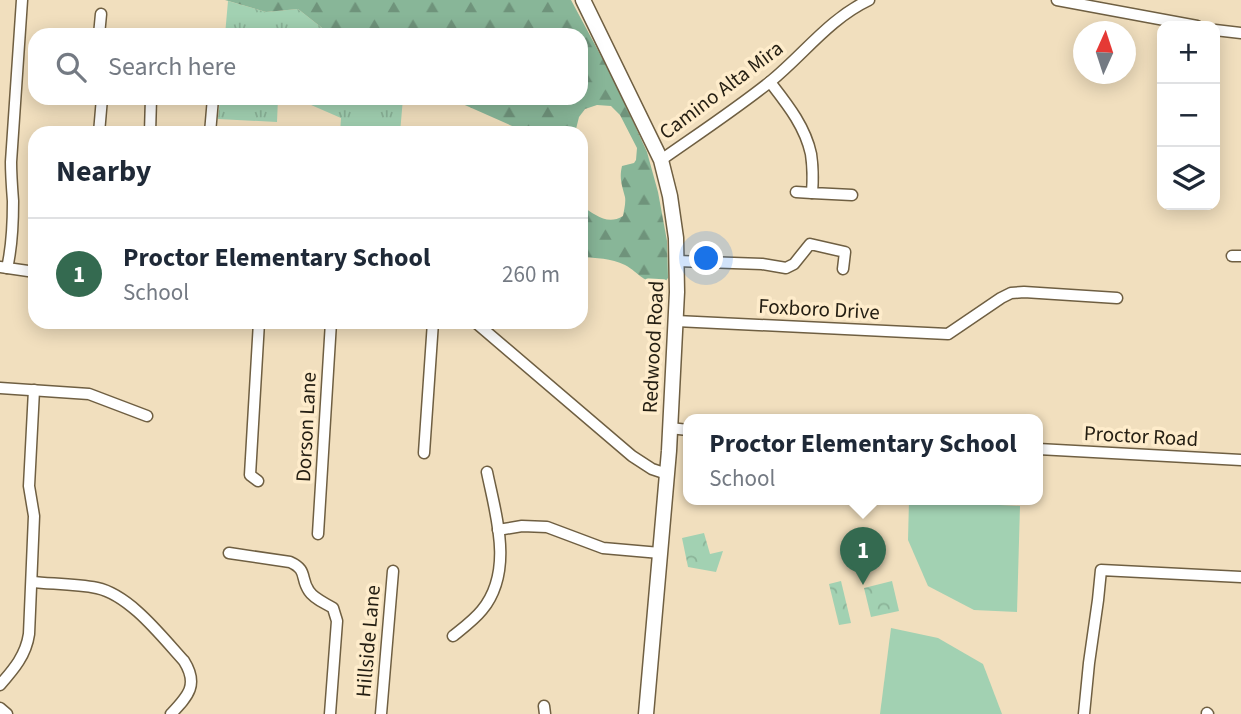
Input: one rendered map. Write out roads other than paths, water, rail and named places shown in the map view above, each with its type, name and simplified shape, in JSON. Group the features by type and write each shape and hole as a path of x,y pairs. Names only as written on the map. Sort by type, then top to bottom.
{"main road":[{"name":"Redwood Road","path":"583,0 661,159 675,222 676,321 670,428 646,714"}],"street":[{"path":"22,0 11,162 13,201 10,257 4,268 28,271"},
{"path":"1057,0 1170,21"},
{"name":"Camino Alta Mira","path":"661,159 770,82 828,27 864,1"},
{"path":"99,28 100,14"},
{"path":"1220,31 1241,33"},
{"path":"770,82 791,109 807,139 813,169 813,193"},
{"path":"100,126 101,105"},
{"path":"150,126 151,105"},
{"path":"211,126 212,105"},
{"path":"796,192 852,195"},
{"path":"677,261 762,264 786,268 794,264 807,246 814,244 845,252 844,269"},
{"name":"Foxboro Drive","path":"676,321 948,334 1011,293 1117,298"},
{"path":"258,329 250,475 258,481"},
{"name":"Dorson Lane","path":"318,534 331,329"},
{"path":"424,453 433,329"},
{"path":"483,329 622,448 650,468 667,474"},
{"path":"0,388 89,394 147,416"},
{"path":"0,685 20,661 27,644 34,516 29,486 34,390"},
{"path":"670,428 683,429"},
{"name":"Proctor Road","path":"1043,449 1241,460"},
{"path":"453,636 482,610 498,576 498,530 487,472"},
{"path":"498,530 539,526 556,529 603,548 660,553"},
{"path":"229,552 290,562 298,566 309,591 334,608 337,621 330,714"},
{"path":"1084,714 1101,570 1241,577"},
{"name":"Hillside Lane","path":"382,714 393,571"},
{"path":"32,582 99,589 111,593 132,607 176,652 190,671 190,690 171,714"},
{"path":"0,708 6,714"}],"place":[{"name":"Proctor Elementary School","path":"863,585"}]}
